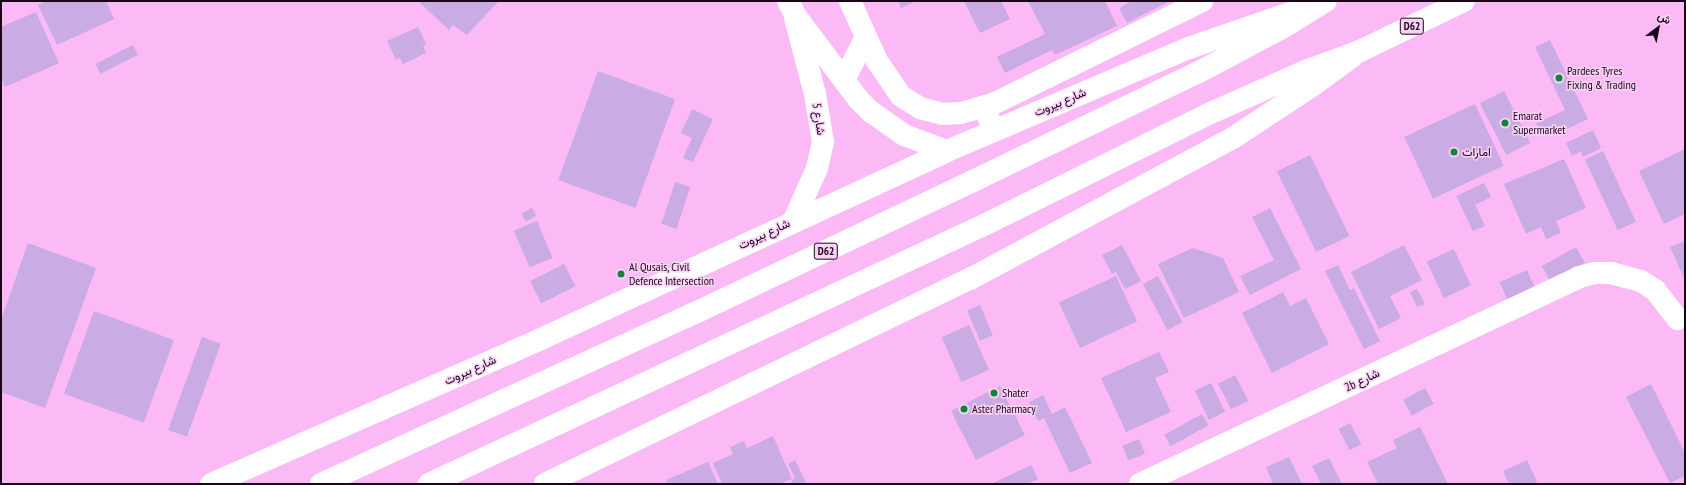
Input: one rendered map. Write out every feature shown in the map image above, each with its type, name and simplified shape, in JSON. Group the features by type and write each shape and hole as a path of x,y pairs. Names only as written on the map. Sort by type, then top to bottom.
{"main road":[{"path":"850,1 888,80 901,96 920,108 942,114 961,113 984,107 1202,1"},
{"name":"شارع بيروت","path":"211,484 541,338 794,220 947,151 1203,43 1325,1"},
{"name":"شارع بيروت","path":"321,484 695,313 971,182 1205,69 1284,27 1325,1"},
{"name":"D62","path":"429,484 986,224 1213,112 1308,70 1360,51 1464,1"},
{"name":"شارع 5","path":"791,8 858,99 884,122 904,135 947,151"},
{"name":"شارع 5","path":"791,8 815,94 823,142 817,168 794,220"},
{"path":"844,80 866,37"},
{"name":"D62","path":"546,484 970,279 1233,138 1309,89 1360,51"},
{"path":"984,107 994,131"},
{"name":"2b شارع","path":"1140,484 1155,480 1563,284 1577,273 1606,260 1622,260 1638,264 1662,285 1681,327"}],"building":[{"path":"46,1 106,1 114,19 57,45 38,5"},
{"path":"418,1 499,1 467,35 453,25 449,30"},
{"path":"898,1 916,1 901,8"},
{"path":"964,1 1001,1 1010,19 980,33"},
{"path":"1028,1 1105,1 1117,26 1055,55 1052,50 1005,73 997,57 1045,34"},
{"path":"1132,1 1170,1 1127,23 1119,8"},
{"path":"36,12 59,63 5,87 1,78 1,27"},
{"path":"418,27 426,44 423,46 426,53 403,64 400,58 396,60 387,41"},
{"name":"Pardees Tyres Fixing & Trading","path":"1550,40 1588,119 1554,135 1535,124 1565,110 1535,47"},
{"path":"133,45 138,55 101,74 96,64"},
{"path":"598,71 675,99 635,208 558,180"},
{"name":"Emarat Supermarket","path":"1504,91 1530,143 1506,155 1480,103"},
{"name":"امارات","path":"1475,104 1504,166 1433,199 1404,137"},
{"path":"692,109 713,119 693,162 683,158 692,138 681,133"},
{"path":"1593,130 1601,148 1583,157 1581,151 1572,156 1566,143"},
{"path":"1685,149 1685,214 1664,224 1639,171"},
{"path":"1603,151 1636,222 1618,230 1585,159"},
{"path":"1310,155 1349,236 1316,252 1277,171"},
{"path":"1564,159 1586,208 1556,221 1561,233 1546,239 1541,227 1526,234 1504,184"},
{"path":"675,182 690,187 677,229 661,224"},
{"path":"1484,183 1491,197 1475,205 1485,226 1473,231 1456,196"},
{"path":"532,208 536,216 525,221 521,213"},
{"path":"1270,208 1301,269 1250,295 1240,276 1274,260 1252,217"},
{"path":"537,221 553,258 530,268 514,231"},
{"path":"1685,241 1685,280 1670,247"},
{"path":"28,243 96,268 45,408 1,392 1,320"},
{"path":"1122,245 1141,281 1125,289 1116,272 1112,274 1102,255"},
{"path":"1404,245 1422,280 1390,296 1401,318 1379,329 1351,272"},
{"path":"1576,247 1585,263 1551,282 1542,266"},
{"path":"1193,248 1223,258 1239,292 1184,318 1158,264"},
{"path":"1454,249 1471,285 1444,298 1427,262"},
{"path":"564,264 575,286 541,304 530,281"},
{"path":"1338,265 1350,290 1354,288 1380,341 1364,349 1325,271"},
{"path":"1527,270 1535,288 1508,300 1500,282"},
{"path":"1116,276 1137,321 1080,348 1059,303"},
{"path":"1158,276 1182,322 1167,330 1143,284"},
{"path":"1417,289 1425,304 1417,307 1410,292"},
{"path":"1283,292 1290,306 1306,298 1329,344 1272,373 1242,313"},
{"path":"980,305 993,335 980,341 967,310"},
{"path":"94,311 174,340 144,423 64,394"},
{"path":"969,325 989,370 962,382 942,337"},
{"path":"202,337 221,344 187,437 168,430"},
{"path":"1159,352 1169,372 1155,378 1171,412 1126,432 1101,378"},
{"path":"1235,375 1248,401 1231,409 1218,384"},
{"path":"1211,383 1225,412 1209,420 1195,391"},
{"path":"1651,384 1685,453 1685,476 1670,483 1626,397"},
{"path":"1000,386 1025,435 976,460 951,411"},
{"path":"1425,388 1434,404 1412,416 1403,400"},
{"path":"1043,395 1052,414 1065,407 1092,463 1070,473 1044,418 1038,421 1029,402"},
{"path":"1202,414 1208,425 1171,446 1164,435"},
{"path":"1350,423 1361,444 1350,450 1339,429"},
{"path":"1420,427 1448,484 1378,484 1367,462 1397,448 1393,440"},
{"path":"773,436 792,479 780,484 722,484 713,463 733,454 730,447 744,441 747,448"},
{"path":"1139,439 1145,454 1128,461 1122,446"},
{"path":"1289,457 1302,484 1273,484 1266,467"},
{"path":"1329,458 1342,484 1321,484 1312,466"},
{"path":"795,460 806,482 802,484 792,484 791,481 795,478 788,464"},
{"path":"1527,460 1538,484 1509,484 1503,471"},
{"path":"708,462 718,484 668,484 666,480"},
{"path":"1031,465 1038,479 1027,484 991,484"}],"place":[{"name":"Pardees Tyres Fixing & Trading","path":"1559,78"},
{"name":"Emarat Supermarket","path":"1505,123"},
{"name":"امارات","path":"1454,152"},
{"name":"Al Qusais, Civil Defence Intersection","path":"621,274"},
{"name":"Shater","path":"994,393"},
{"name":"Aster Pharmacy","path":"964,409"}]}
